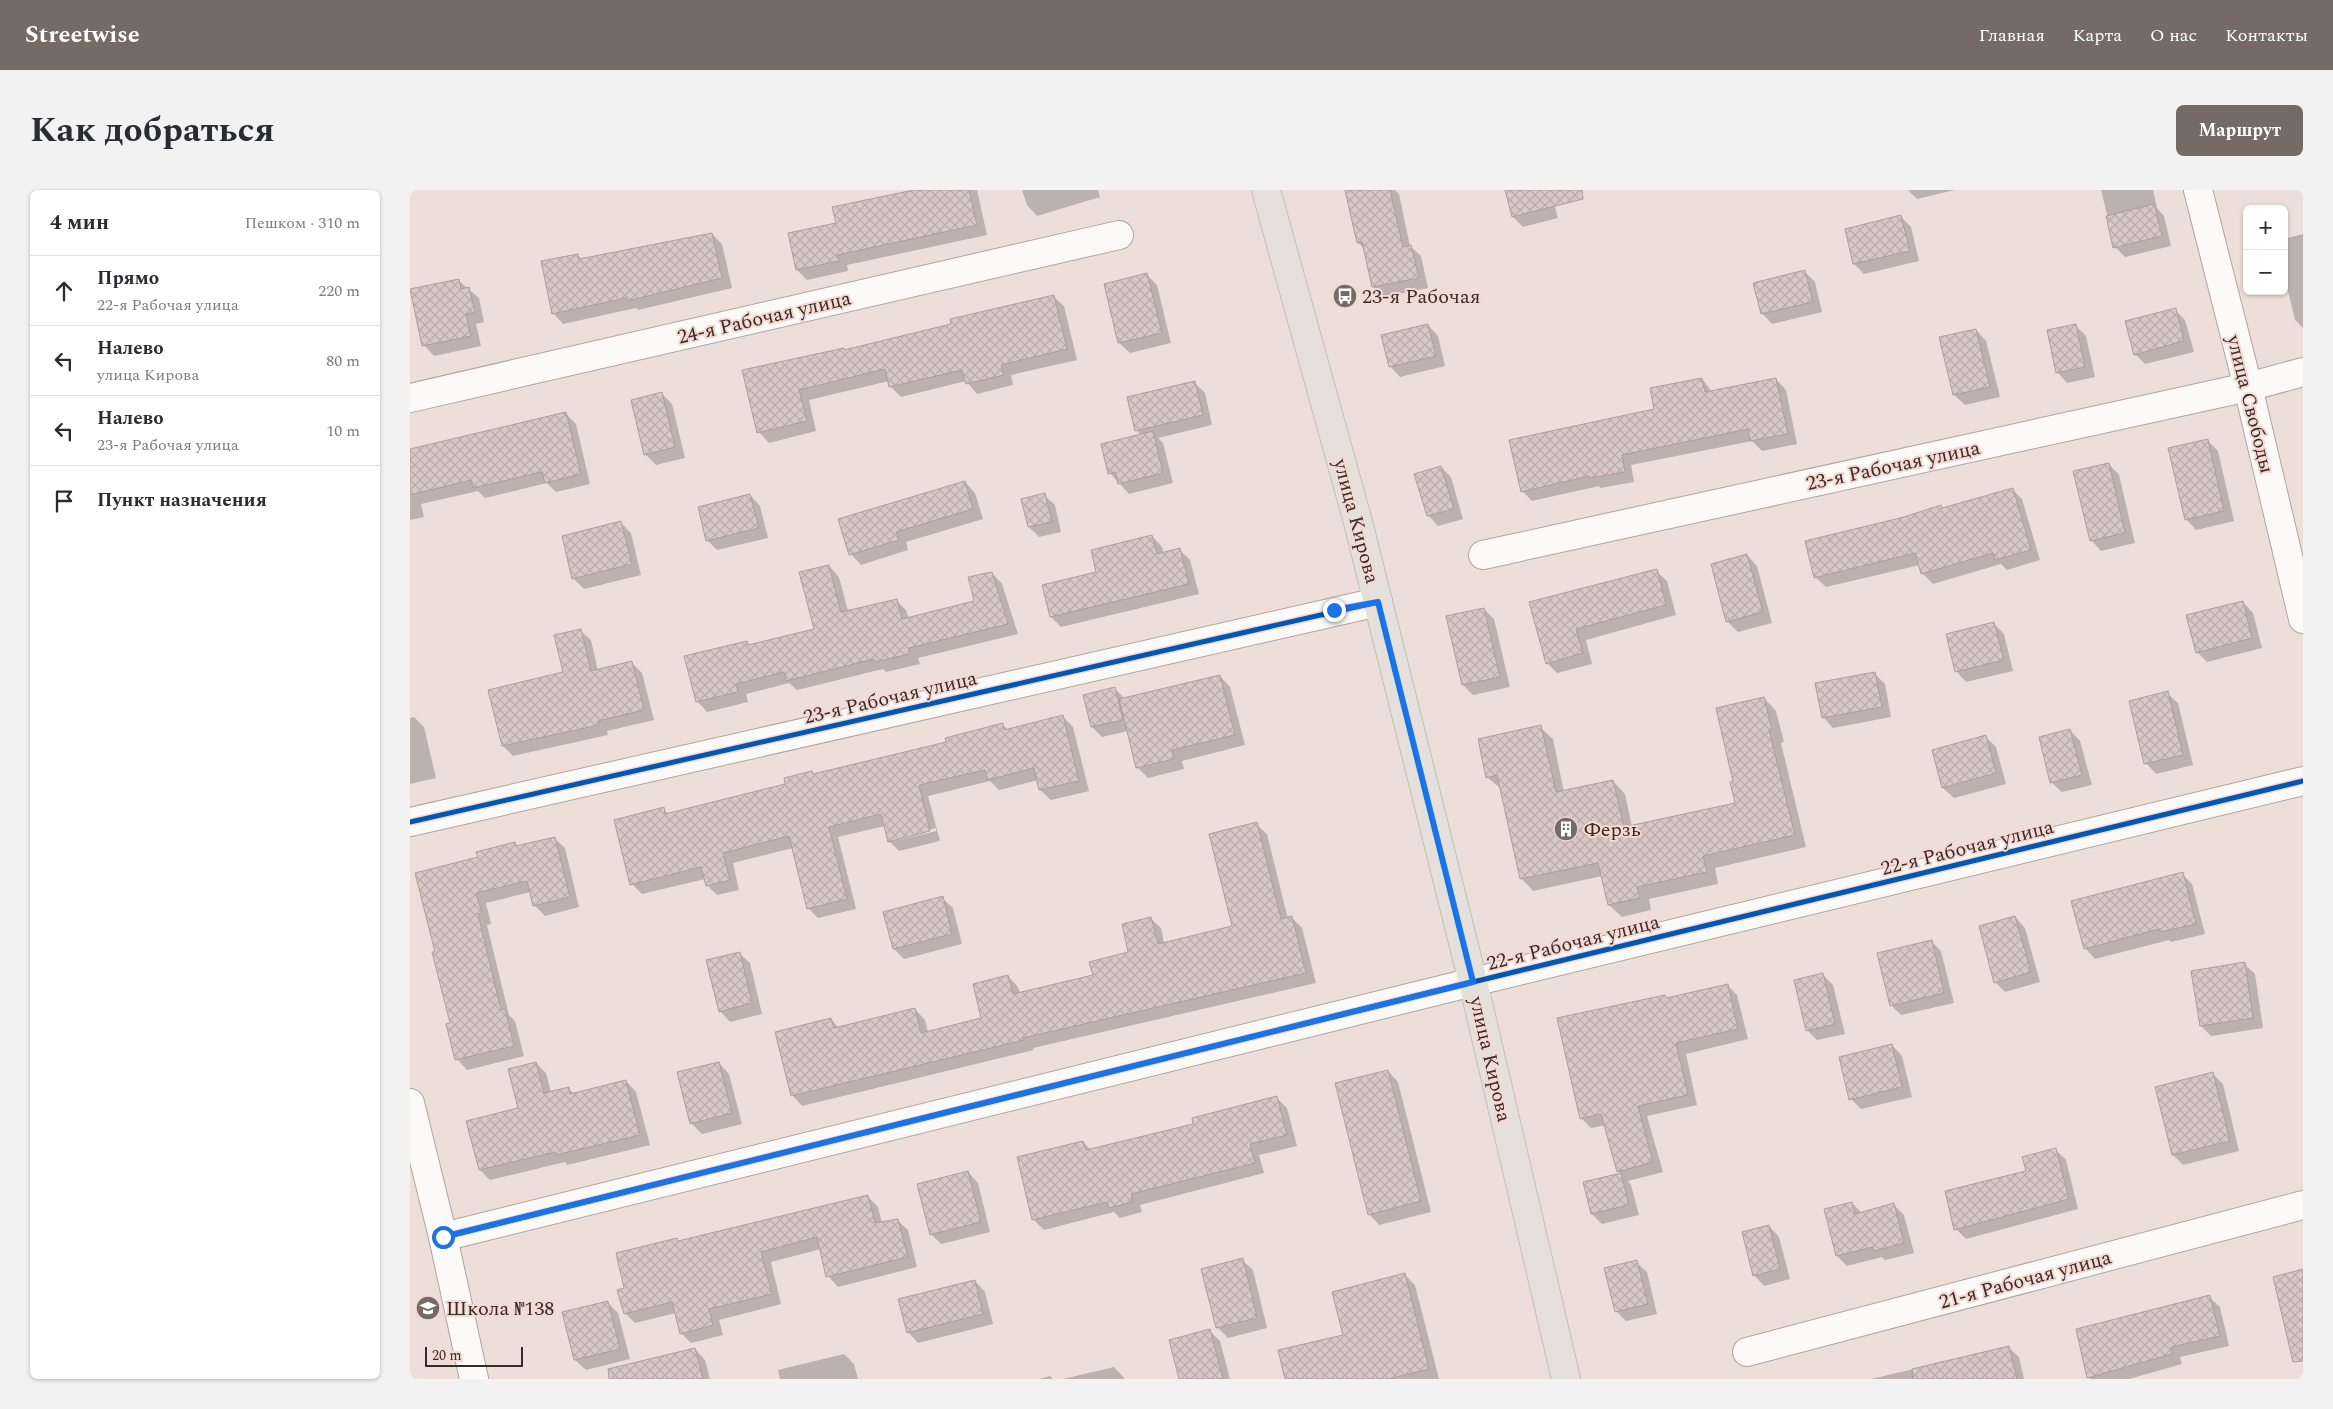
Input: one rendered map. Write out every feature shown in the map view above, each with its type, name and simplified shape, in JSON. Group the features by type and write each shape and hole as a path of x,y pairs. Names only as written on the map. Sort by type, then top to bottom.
{"main road":[{"name":"улица Кирова","path":"1266,190 1358,522 1473,982 1566,1379"}],"street":[{"name":"улица Свободы","path":"2198,190 2248,387 2303,619"},
{"name":"24-я Рабочая улица","path":"410,398 1119,236"},
{"name":"23-я Рабочая улица","path":"1482,555 2248,387 2303,372"},
{"name":"23-я Рабочая улица","path":"410,822 1378,602"},
{"name":"22-я Рабочая улица","path":"443,1237 1473,982 2303,781"},
{"path":"410,1103 443,1237 474,1379"},
{"name":"21-я Рабочая улица","path":"1747,1352 2303,1205"}],"building":[{"path":"914,190 969,190 977,225 837,255 839,261 796,270 788,233 836,223 832,207"},
{"path":"1345,190 1390,190 1403,247 1411,245 1419,278 1372,287 1362,242 1357,243"},
{"path":"1505,190 1582,190 1583,199 1512,217"},
{"path":"2154,204 2162,236 2113,248 2106,216"},
{"path":"1901,215 1910,251 1853,264 1845,229"},
{"path":"712,233 722,278 627,301 626,298 552,314 541,261 578,254 579,259"},
{"path":"1805,270 1813,302 1761,314 1753,283"},
{"path":"1147,273 1162,333 1118,343 1104,284"},
{"path":"459,279 461,289 469,287 475,312 466,314 471,336 422,346 410,289"},
{"path":"1054,295 1067,349 1001,365 1004,375 966,384 962,370 889,387 885,369 799,390 807,421 757,433 742,370 844,348 844,350 951,324 950,319"},
{"path":"2176,308 2184,341 2134,355 2125,321"},
{"path":"1428,324 1436,356 1389,367 1381,335"},
{"path":"2076,324 2085,367 2056,373 2047,330"},
{"path":"1976,329 1990,387 1953,395 1939,337"},
{"path":"1702,378 1705,392 1776,378 1788,434 1750,441 1748,429 1622,455 1625,472 1589,478 1589,476 1521,492 1509,440 1654,409 1650,388"},
{"path":"1195,381 1203,415 1135,431 1127,397"},
{"path":"662,392 675,447 644,455 631,400"},
{"path":"566,412 581,474 545,483 542,472 473,488 471,480 410,495 410,449"},
{"path":"1153,431 1163,473 1118,484 1115,472 1108,474 1101,444"},
{"path":"2208,439 2224,511 2185,520 2168,448"},
{"path":"2109,463 2125,533 2090,541 2073,471"},
{"path":"1441,466 1454,509 1427,516 1414,474"},
{"path":"965,481 973,509 896,532 899,540 849,555 838,519"},
{"path":"2013,488 2031,550 1995,560 1993,553 1921,574 1915,553 1814,578 1805,541 1904,517 1941,505 1942,508"},
{"path":"1045,493 1052,522 1028,527 1021,499"},
{"path":"750,494 759,528 706,541 698,507"},
{"path":"621,521 632,564 572,579 562,536"},
{"path":"1152,535 1157,554 1180,548 1189,584 1050,617 1042,585 1096,572 1091,550"},
{"path":"1747,554 1763,612 1726,622 1711,564"},
{"path":"829,565 841,612 897,599 902,619 974,601 968,577 992,572 1008,624 909,648 910,654 874,662 874,659 786,681 784,672 736,684 738,692 696,702 684,656 747,641 748,645 814,629 799,572"},
{"path":"1657,569 1666,605 1576,629 1583,653 1546,664 1529,602"},
{"path":"2243,601 2252,638 2196,653 2186,615"},
{"path":"1484,608 1500,677 1462,685 1446,616"},
{"path":"1994,622 2004,660 1955,672 1946,634"},
{"path":"581,629 591,671 632,661 644,710 598,721 599,725 502,746 488,690 563,672 554,635"},
{"path":"1875,672 1882,707 1822,718 1815,683"},
{"path":"1220,675 1235,735 1172,750 1174,759 1136,768 1119,699"},
{"path":"1115,687 1123,720 1091,727 1083,695"},
{"path":"2168,691 2183,755 2144,764 2129,701"},
{"path":"1764,697 1772,730 1769,730 1795,835 1703,856 1707,872 1637,887 1640,898 1608,905 1598,863 1520,879 1497,775 1486,778 1478,739 1541,725 1556,792 1613,780 1624,827 1735,803 1730,782 1733,782 1716,708"},
{"path":"1063,715 1079,781 1039,790 1034,768 987,780 985,770 919,785 930,831 888,842 881,814 829,827 847,899 807,909 789,836 723,853 730,880 706,886 701,867 630,885 614,820 664,807 665,814 785,784 784,778 812,771 813,774 946,742 945,738 1003,723 1004,730"},
{"path":"2070,729 2082,775 2050,783 2039,737"},
{"path":"1986,735 1996,773 1942,788 1932,750"},
{"path":"1257,822 1281,919 1292,916 1306,973 1023,1038 1024,1040 791,1096 775,1032 831,1018 834,1028 915,1008 921,1033 981,1018 973,984 1008,975 1013,994 1093,975 1089,962 1128,952 1122,924 1151,917 1158,944 1232,926 1209,834"},
{"path":"555,837 570,897 533,906 527,881 476,893 482,913 478,914 501,1010 505,1009 514,1046 455,1060 446,1024 450,1023 432,952 435,952 415,873 478,857 476,852 515,842 516,846"},
{"path":"2183,872 2196,924 2160,932 2159,929 2084,949 2071,901"},
{"path":"943,896 952,934 893,949 883,912"},
{"path":"2015,916 2031,972 1994,983 1979,926"},
{"path":"1932,940 1944,993 1890,1006 1877,953"},
{"path":"740,952 752,1003 719,1012 706,960"},
{"path":"2245,962 2253,1018 2200,1026 2191,971"},
{"path":"1823,973 1835,1024 1806,1031 1794,980"},
{"path":"1728,984 1738,1029 1676,1043 1688,1095 1638,1106 1653,1162 1617,1172 1601,1114 1580,1119 1557,1018 1665,995 1666,998"},
{"path":"1892,1044 1902,1087 1849,1100 1839,1057"},
{"path":"536,1062 544,1093 569,1087 570,1094 626,1080 640,1135 556,1155 555,1152 479,1170 466,1121 518,1108 508,1069"},
{"path":"719,1062 732,1113 690,1124 677,1072"},
{"path":"1388,1070 1421,1201 1368,1215 1335,1083"},
{"path":"2213,1072 2230,1141 2172,1155 2155,1087"},
{"path":"1277,1096 1287,1135 1250,1144 1255,1163 1131,1194 1133,1202 1109,1208 1107,1202 1032,1220 1017,1157 1083,1141 1086,1150 1193,1124 1192,1118"},
{"path":"2056,1148 2069,1199 1954,1230 1945,1191 2026,1171 2022,1157"},
{"path":"968,1171 981,1222 930,1235 917,1184"},
{"path":"1621,1173 1629,1205 1591,1214 1583,1182"},
{"path":"868,1195 875,1223 898,1219 908,1257 826,1277 817,1237 761,1252 772,1294 709,1309 713,1325 680,1334 672,1302 624,1314 617,1290 624,1288 616,1253 677,1238 678,1241"},
{"path":"1852,1202 1855,1214 1894,1203 1904,1243 1874,1251 1873,1247 1836,1256 1824,1209"},
{"path":"1769,1225 1780,1269 1753,1276 1742,1232"},
{"path":"1243,1258 1257,1318 1216,1328 1201,1269"},
{"path":"1637,1260 1648,1304 1615,1312 1604,1268"},
{"path":"2303,1269 2303,1361 2293,1362 2273,1277"},
{"path":"1405,1273 1429,1369 1388,1379 1285,1379 1278,1350 1343,1335 1332,1292"},
{"path":"975,1280 983,1314 907,1333 898,1299"},
{"path":"2210,1295 2220,1336 2171,1347 2172,1354 2087,1378 2076,1329"},
{"path":"608,1301 620,1349 574,1360 562,1312"},
{"path":"1210,1329 1223,1379 1179,1379 1169,1340"},
{"path":"2009,1346 2017,1379 1913,1379 1912,1369"},
{"path":"695,1348 703,1379 609,1379 608,1369"}],"cycle path":[{"path":"410,822 1378,602"},
{"path":"443,1237 1473,982 2303,781"}],"place":[{"name":"23-я Рабочая","path":"1345,296"},
{"name":"Ферзь","path":"1566,829"},
{"name":"Школа №138","path":"428,1308"}],"route":[{"path":"443,1237 1473,982 1378,602 1334,610"}]}
